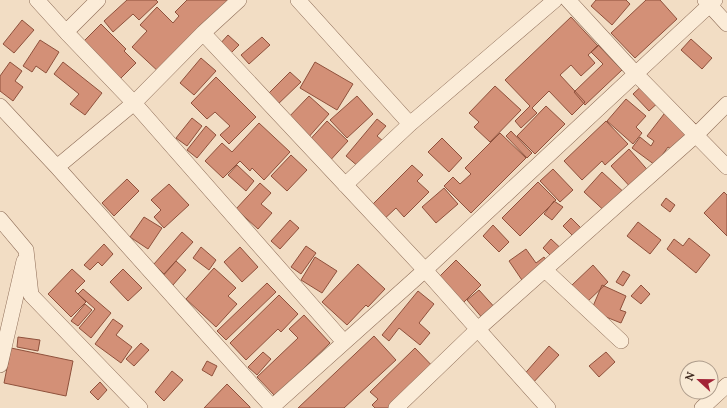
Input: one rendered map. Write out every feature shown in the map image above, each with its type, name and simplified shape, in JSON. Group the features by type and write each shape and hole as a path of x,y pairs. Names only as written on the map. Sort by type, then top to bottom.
{"street":[{"path":"37,0 134,103 344,342"},
{"path":"66,32 98,0"},
{"path":"57,167 134,103 203,33 239,0"},
{"path":"298,0 410,124"},
{"path":"345,185 410,124 555,0"},
{"path":"568,0 636,74 727,167"},
{"path":"0,106 57,167 271,407 425,270 636,74 710,2 727,24"},
{"path":"203,33 425,270 548,408"},
{"path":"396,408 478,330 696,135 727,104"},
{"path":"0,219 26,250 31,295 140,408"},
{"path":"0,365 26,250"},
{"path":"545,270 621,341"},
{"path":"702,408 727,385"}],"building":[{"path":"127,0 156,0 158,2 139,20 133,14 113,32 104,21"},
{"path":"187,0 231,0 161,74 132,47 147,31 140,25 157,7 173,23 179,16 175,12"},
{"path":"596,0 626,0 630,4 612,25 591,6"},
{"path":"646,0 660,0 677,19 635,58 611,33"},
{"path":"571,17 598,46 588,55 595,63 581,76 571,65 560,75 585,102 572,115 549,91 532,108 537,113 521,128 515,121 530,106 505,80"},
{"path":"22,20 34,30 14,53 3,44"},
{"path":"101,24 126,49 124,51 136,63 120,79 83,42"},
{"path":"228,35 239,45 228,56 218,46"},
{"path":"262,37 270,45 249,64 241,55"},
{"path":"691,39 712,58 702,69 681,50"},
{"path":"40,40 59,52 46,73 36,66 32,72 23,66"},
{"path":"598,45 622,70 585,105 574,92 603,64 591,52"},
{"path":"201,58 216,71 194,95 180,83"},
{"path":"10,62 22,71 15,81 23,87 13,101 0,91 0,76"},
{"path":"63,62 102,93 85,115 70,104 79,94 54,74"},
{"path":"315,62 353,84 337,110 300,88"},
{"path":"290,72 301,82 275,107 265,97"},
{"path":"216,77 256,117 229,144 220,135 230,126 215,112 207,119 191,103"},
{"path":"646,82 662,99 649,111 633,94"},
{"path":"495,86 521,110 490,142 474,127 479,122 469,113"},
{"path":"309,96 329,114 307,139 286,120"},
{"path":"357,96 373,114 347,138 330,120"},
{"path":"626,99 646,116 636,127 642,133 633,144 607,121"},
{"path":"671,105 696,124 675,152 668,147 655,165 632,148 640,137 651,146 654,141 647,136"},
{"path":"546,106 565,124 535,154 517,136"},
{"path":"192,118 202,126 187,146 176,138"},
{"path":"377,119 386,126 377,136 389,146 366,173 346,156"},
{"path":"327,121 348,141 326,165 305,145"},
{"path":"606,121 628,144 605,165 602,161 582,180 564,161"},
{"path":"259,123 290,152 264,180 252,168 250,171 240,161 223,178 205,161 222,143 232,152"},
{"path":"206,126 216,135 197,158 187,150"},
{"path":"511,131 532,153 527,158 506,136"},
{"path":"500,133 526,158 471,213 444,186 453,177 460,184 471,174 465,168"},
{"path":"442,138 462,158 449,172 428,152"},
{"path":"629,149 652,175 634,191 611,166"},
{"path":"291,155 307,170 287,191 271,176"},
{"path":"237,165 254,181 246,191 228,175"},
{"path":"412,165 423,175 417,181 429,192 404,217 396,208 381,222 368,209"},
{"path":"553,169 573,190 560,202 540,181"},
{"path":"602,172 628,196 610,216 584,192"},
{"path":"127,179 139,191 114,216 102,203"},
{"path":"538,182 556,200 520,236 502,218"},
{"path":"260,183 271,193 261,204 272,213 258,229 236,209"},
{"path":"169,184 189,205 164,228 154,217 161,210 151,200"},
{"path":"444,188 458,204 436,223 422,207"},
{"path":"724,192 727,195 727,236 704,213"},
{"path":"666,198 675,205 670,212 661,205"},
{"path":"554,201 563,207 552,220 544,214"},
{"path":"144,217 162,228 148,249 130,237"},
{"path":"571,218 586,233 578,241 563,226"},
{"path":"290,220 299,228 280,249 271,241"},
{"path":"638,222 661,240 650,254 627,236"},
{"path":"493,225 509,242 499,252 483,236"},
{"path":"182,232 193,242 164,274 154,264"},
{"path":"689,238 710,255 696,273 667,249 674,239 683,246"},
{"path":"551,239 569,256 560,265 543,248"},
{"path":"104,244 113,254 102,266 98,262 90,270 84,265"},
{"path":"306,246 316,253 301,274 291,267"},
{"path":"201,247 216,260 209,270 193,258"},
{"path":"240,247 258,267 242,282 224,262"},
{"path":"526,249 536,263 544,257 554,271 528,289 509,261"},
{"path":"315,257 337,271 322,293 301,280"},
{"path":"456,260 481,285 458,308 433,283"},
{"path":"176,261 186,270 173,285 162,277"},
{"path":"358,264 385,289 368,307 366,305 347,325 322,302"},
{"path":"593,265 608,282 587,302 572,285"},
{"path":"214,268 236,288 228,296 237,304 216,327 186,299"},
{"path":"72,269 85,281 75,291 86,302 71,317 48,294"},
{"path":"123,269 142,288 128,301 110,282"},
{"path":"623,271 630,275 623,286 616,282"},
{"path":"267,283 276,292 226,340 217,331"},
{"path":"602,285 626,296 620,310 626,312 621,323 591,311"},
{"path":"641,285 650,294 641,304 631,296"},
{"path":"83,289 111,313 91,338 79,328 95,309 78,294"},
{"path":"479,290 497,310 484,320 467,300"},
{"path":"418,291 434,304 419,323 430,333 420,345 399,328 389,341 382,335"},
{"path":"279,295 298,314 281,332 278,329 246,360 230,343"},
{"path":"85,304 92,310 78,326 71,321"},
{"path":"304,315 330,343 275,396 257,377 298,338 289,329"},
{"path":"113,319 123,326 116,335 132,347 121,363 95,344"},
{"path":"374,336 396,360 344,408 298,408"},
{"path":"18,337 40,340 38,351 17,347"},
{"path":"141,343 149,350 134,366 126,359"},
{"path":"549,346 559,355 530,386 521,378"},
{"path":"11,348 73,361 66,396 4,383"},
{"path":"415,348 440,374 399,408 375,408 372,405 378,399 370,392"},
{"path":"263,352 271,359 257,375 248,367"},
{"path":"606,352 615,362 599,377 589,366"},
{"path":"207,361 217,366 212,376 202,370"},
{"path":"172,371 183,380 164,401 155,392"},
{"path":"100,382 107,390 98,400 90,392"},
{"path":"227,384 250,408 204,408"}]}
